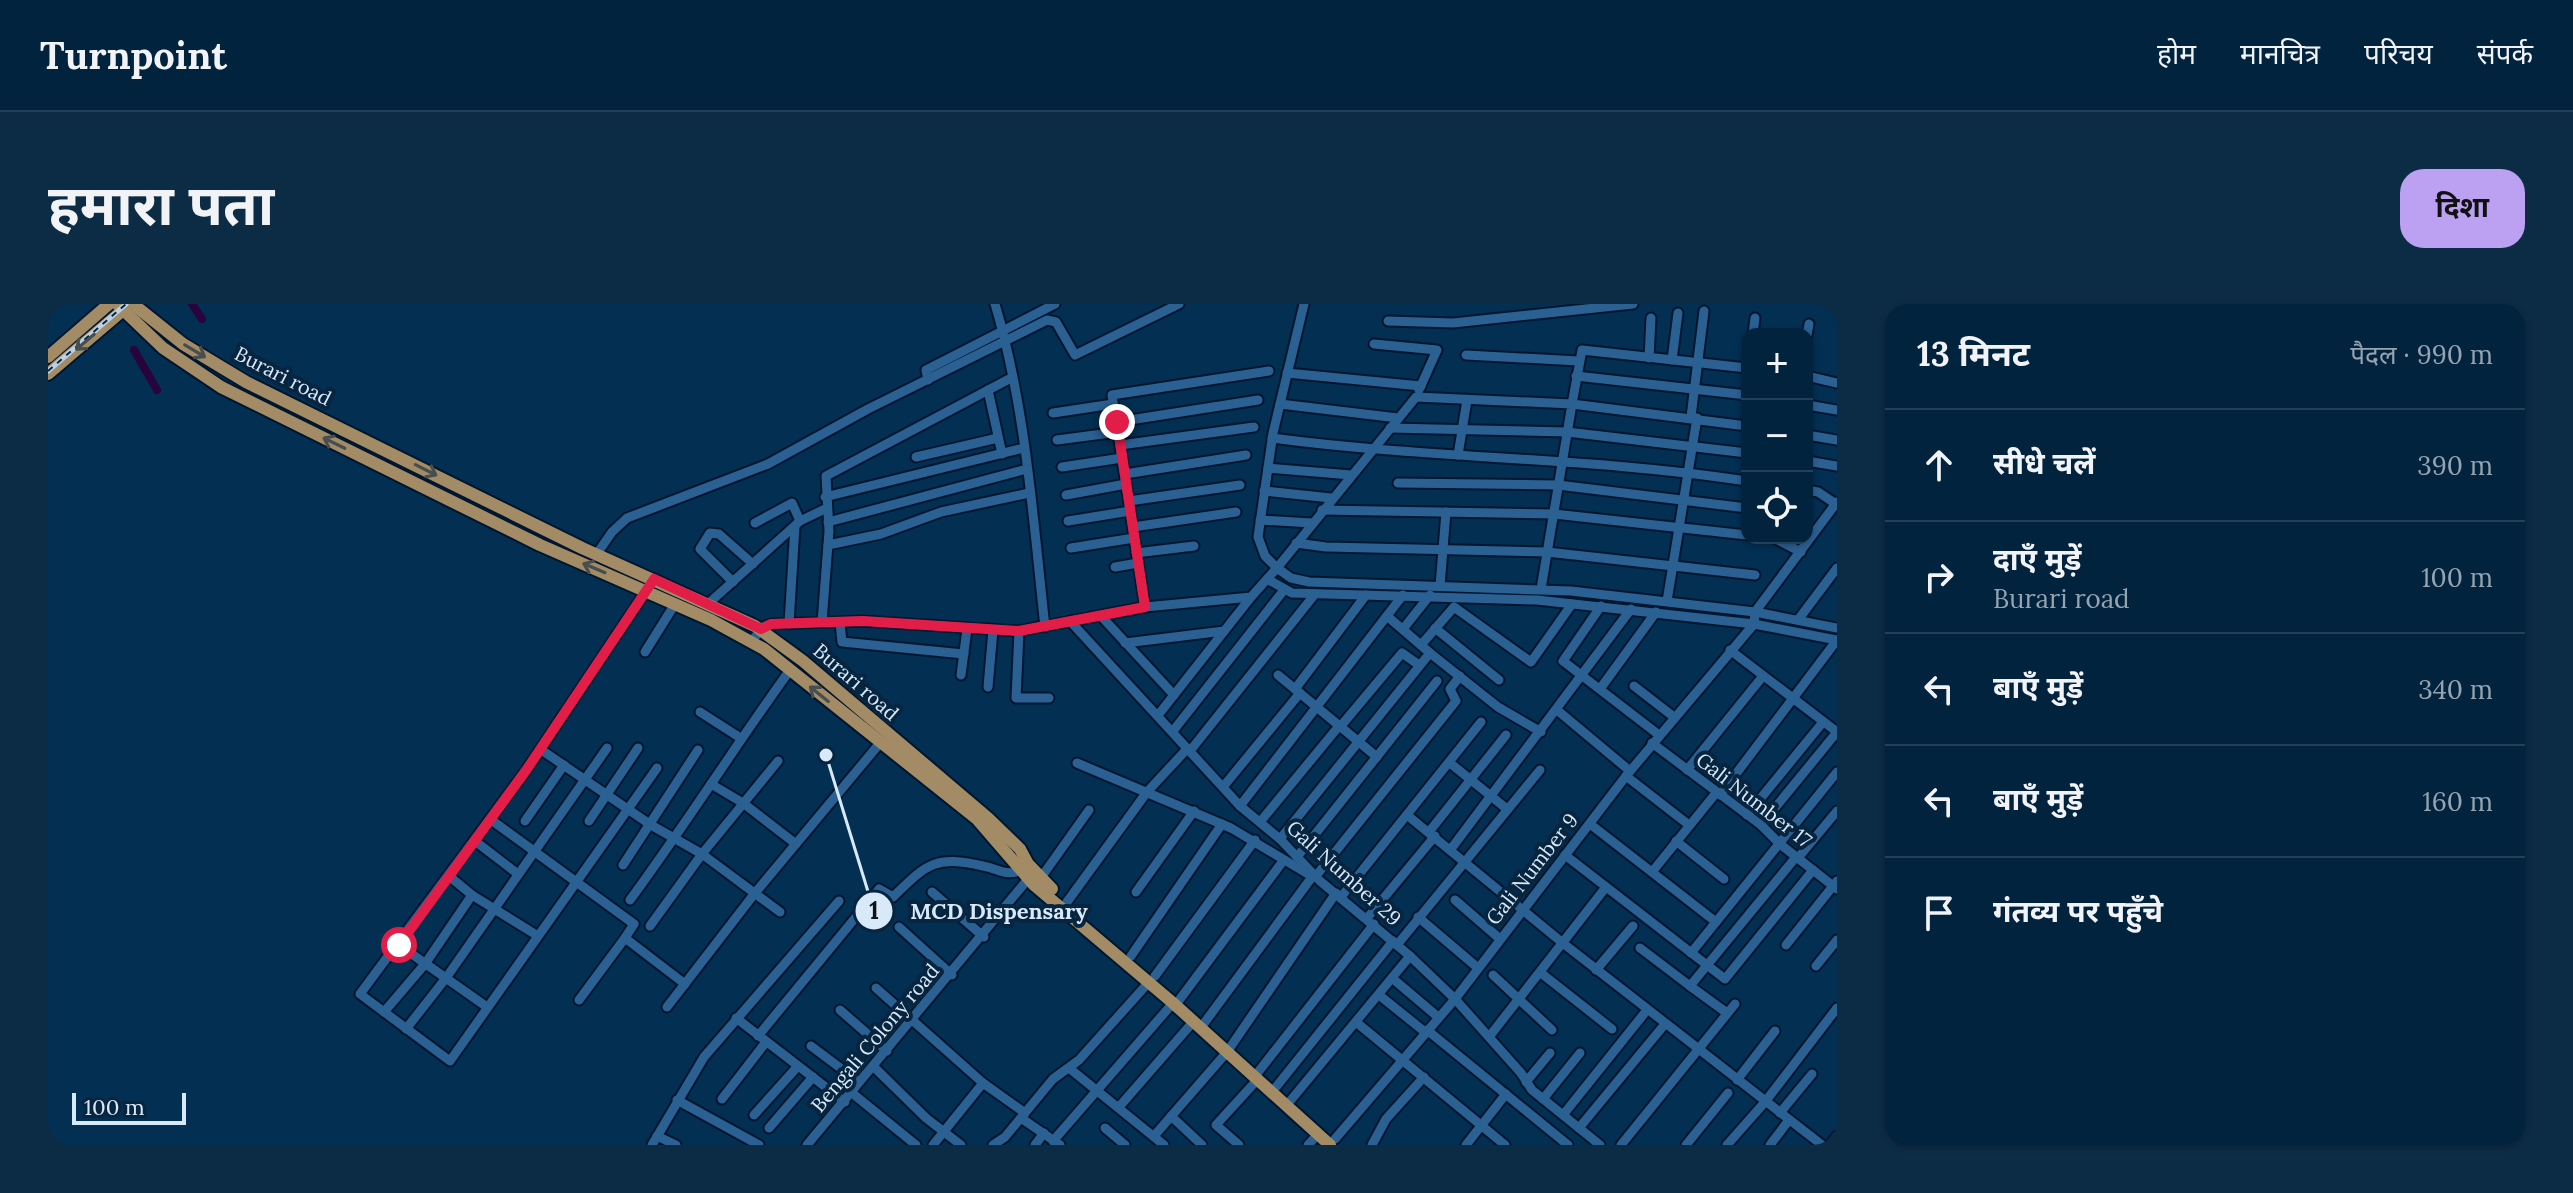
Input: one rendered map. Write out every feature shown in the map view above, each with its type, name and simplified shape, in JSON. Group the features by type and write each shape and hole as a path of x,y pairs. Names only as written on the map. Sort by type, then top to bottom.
{"main road":[{"path":"48,357 109,304"},
{"path":"48,374 124,306"},
{"name":"Burari road","path":"124,306 246,382 596,555 650,585 675,604 751,642 847,708 988,818 1020,849 1029,877 1067,902 1131,956 1152,979"},
{"name":"Burari road","path":"124,306 163,348 221,387 540,545 709,603 761,629 847,708 880,743 977,819 1029,877 1152,979 1318,1134 1335,1143"},
{"name":"Burari road","path":"1258,1075 1291,1100 1335,1143"}],"street":[{"path":"995,304 1004,334 1024,448 1045,627"},
{"path":"596,555 616,527 627,518 768,464 1055,304"},
{"path":"1004,334 1051,319 1056,322 1072,353 1077,355 1179,304"},
{"path":"1304,304 1272,438 1260,520 1259,544 1272,573 1284,590 1315,594 1430,595 1572,604 1798,620 1837,628"},
{"path":"1388,321 1453,323 1633,304"},
{"path":"1667,601 1693,445 1704,311"},
{"path":"1672,360 1678,313"},
{"path":"1649,358 1651,318"},
{"path":"1754,328 1755,318"},
{"path":"1159,714 1331,498 1416,397 1437,350 1374,344"},
{"path":"1541,589 1561,459 1579,361 1584,350 1741,367"},
{"path":"1466,355 1579,361"},
{"path":"1145,607 1113,404 1114,393 1269,371"},
{"path":"1287,373 1421,386"},
{"path":"1576,376 1741,394"},
{"path":"1813,377 1837,383"},
{"path":"822,622 828,545 827,475 1011,378"},
{"path":"988,390 1002,454"},
{"path":"1416,397 1572,404 1741,425"},
{"path":"1057,440 1258,400"},
{"path":"1458,455 1467,400"},
{"path":"1053,413 1113,404"},
{"path":"1280,404 1398,418"},
{"path":"1813,406 1837,410"},
{"path":"1120,445 1254,427"},
{"path":"1390,428 1567,432 1741,452"},
{"path":"1813,436 1837,440"},
{"path":"916,457 998,438"},
{"path":"1272,438 1371,451 1561,459 1741,480"},
{"path":"825,497 1024,448"},
{"path":"1066,495 1125,479 1246,455"},
{"path":"1062,467 1122,458"},
{"path":"1813,462 1837,466"},
{"path":"1268,468 1351,475"},
{"path":"828,522 1027,469"},
{"path":"1398,483 1558,485 1741,507"},
{"path":"1068,521 1240,485"},
{"path":"1264,491 1331,498"},
{"path":"1813,491 1836,503"},
{"path":"828,545 881,534 941,512 1029,493"},
{"path":"755,523 792,503 797,524 789,624"},
{"name":"Gali Number 9","path":"1335,1143 1455,999 1628,773 1730,650 1836,503"},
{"path":"709,603 797,524 827,508"},
{"path":"1322,510 1554,514 1741,534"},
{"path":"1133,527 1236,512"},
{"path":"1440,586 1446,512"},
{"path":"1260,520 1312,523"},
{"path":"733,582 700,549 710,533 717,532 753,564"},
{"path":"1071,548 1134,538"},
{"path":"1296,543 1547,552 1755,575"},
{"path":"1786,544 1801,552"},
{"path":"1115,567 1137,558 1194,546"},
{"path":"1798,620 1837,568"},
{"path":"1272,573 1309,582 1541,589 1667,601 1755,618 1837,640 1794,700 1652,872"},
{"path":"650,585 475,841 360,994 450,1061 578,884 657,768"},
{"path":"1173,731 1284,590"},
{"path":"1067,902 1147,792 1188,750 1315,594"},
{"path":"1223,787 1298,691 1366,595"},
{"path":"1240,806 1403,595"},
{"path":"1403,629 1430,595"},
{"path":"751,642 761,629 771,624 822,622 1019,631 1145,607 1251,597"},
{"path":"645,652 675,604"},
{"path":"1421,645 1454,607 1531,662 1572,604"},
{"path":"1601,606 1563,661 1659,735"},
{"path":"1451,849 1631,609"},
{"path":"1600,689 1656,612"},
{"path":"1101,616 1174,695"},
{"path":"1387,616 1498,707 1541,732"},
{"name":"Gali Number 29","path":"1070,621 1159,714 1240,806 1280,839 1316,878 1410,956 1455,999 1543,1099 1600,1145"},
{"path":"840,623 842,642 964,654"},
{"path":"1435,628 1499,680"},
{"path":"961,675 967,629"},
{"path":"988,687 993,630"},
{"path":"1019,631 1016,698 1049,698"},
{"path":"1125,643 1224,631"},
{"path":"1730,650 1837,732 1761,825"},
{"path":"1260,822 1402,653 1419,665"},
{"path":"1280,839 1430,653"},
{"path":"630,900 675,839 739,737 790,670"},
{"path":"1278,675 1377,757"},
{"path":"1119,1107 1199,1022 1316,878 1456,701 1450,689 1460,676"},
{"path":"1687,770 1763,676"},
{"path":"1297,857 1437,681"},
{"path":"1634,686 1674,717"},
{"path":"1557,710 1689,825"},
{"path":"700,712 739,737"},
{"path":"1154,1136 1229,1049 1338,895 1481,722"},
{"path":"1747,815 1823,722"},
{"path":"1239,1145 1216,1125 1258,1075 1506,735"},
{"path":"667,1007 755,893 880,743"},
{"name":"Gali Number 17","path":"1652,743 1761,825 1797,858 1836,885"},
{"path":"406,1029 446,978 607,748"},
{"path":"589,821 638,748"},
{"path":"540,749 651,825 702,854 780,912"},
{"path":"623,865 698,750"},
{"path":"650,926 702,854 778,761"},
{"path":"1077,763 1222,824 1255,840 1283,861 1316,878"},
{"path":"1450,763 1507,809"},
{"path":"525,821 564,765"},
{"path":"1276,1087 1540,770"},
{"path":"1691,953 1837,772"},
{"path":"711,784 743,803 796,844"},
{"name":"Bengali Colony road","path":"807,1145 984,937 1029,877 1089,810"},
{"path":"1136,892 1194,811"},
{"path":"1690,986 1837,811"},
{"path":"1407,815 1596,970 1822,1145"},
{"path":"490,819 634,925 579,1000"},
{"path":"1131,956 1222,824"},
{"path":"1590,824 1716,922"},
{"path":"993,1145 1152,979 1255,840"},
{"path":"475,841 518,874"},
{"path":"1676,841 1724,879"},
{"path":"1565,855 1725,979 1813,870"},
{"path":"722,1099 762,1039 879,889 893,897 917,872 945,859 982,866 1004,875 1029,877"},
{"path":"876,988 1056,1143 1096,1090 1176,1001 1283,861"},
{"path":"449,876 472,895 496,907 538,936"},
{"path":"1786,945 1836,885"},
{"path":"1489,1037 1606,887"},
{"path":"932,892 984,937"},
{"path":"384,1012 425,964 472,895"},
{"path":"1455,900 1500,939"},
{"path":"676,1145 654,1140 704,1057 839,901"},
{"path":"1418,917 1478,968"},
{"path":"1596,970 1633,926"},
{"path":"899,927 952,975"},
{"path":"625,938 685,984"},
{"path":"1816,966 1837,940"},
{"path":"399,945 487,1007"},
{"path":"1640,948 1727,1013"},
{"path":"1291,1100 1410,956"},
{"path":"1541,973 1612,1029"},
{"path":"1493,975 1552,1030"},
{"path":"1392,978 1438,1017"},
{"path":"1379,995 1568,1145"},
{"path":"1621,1145 1735,1004"},
{"path":"1727,1145 1765,1102 1837,1008"},
{"path":"840,1010 887,1051"},
{"path":"1563,1115 1647,1010"},
{"path":"736,1018 845,1102"},
{"path":"1356,1022 1505,1145"},
{"path":"1579,1128 1665,1024"},
{"path":"1737,1080 1775,1031"},
{"path":"811,1046 859,1082"},
{"path":"1526,1082 1550,1053"},
{"path":"1543,1099 1580,1053"},
{"path":"754,1115 798,1066"},
{"path":"873,1066 943,1133 961,1145"},
{"path":"1069,1068 1164,1145"},
{"path":"1770,1145 1812,1074"},
{"path":"769,1128 813,1077"},
{"path":"1372,1145 1386,1119 1424,1077"},
{"path":"933,1145 983,1083"},
{"path":"852,1093 916,1145"},
{"path":"1686,1145 1728,1093"},
{"path":"1466,1145 1506,1094"},
{"path":"677,1100 759,1145"},
{"path":"1171,1116 1202,1145"},
{"path":"1105,1128 1125,1145"},
{"path":"1035,1145 1044,1133"},
{"path":"1308,1145 1318,1134"},
{"path":"1830,1145 1837,1136"}],"waterway":[{"path":"192,304 202,319"},
{"path":"134,350 157,390"}],"railway":[{"path":"48,371 126,304"}],"place":[{"name":"MCD Dispensary","path":"826,755"}],"route":[{"path":"399,945 527,769 654,579 761,629 771,624 863,621 1019,631 1145,607 1117,422"}]}
